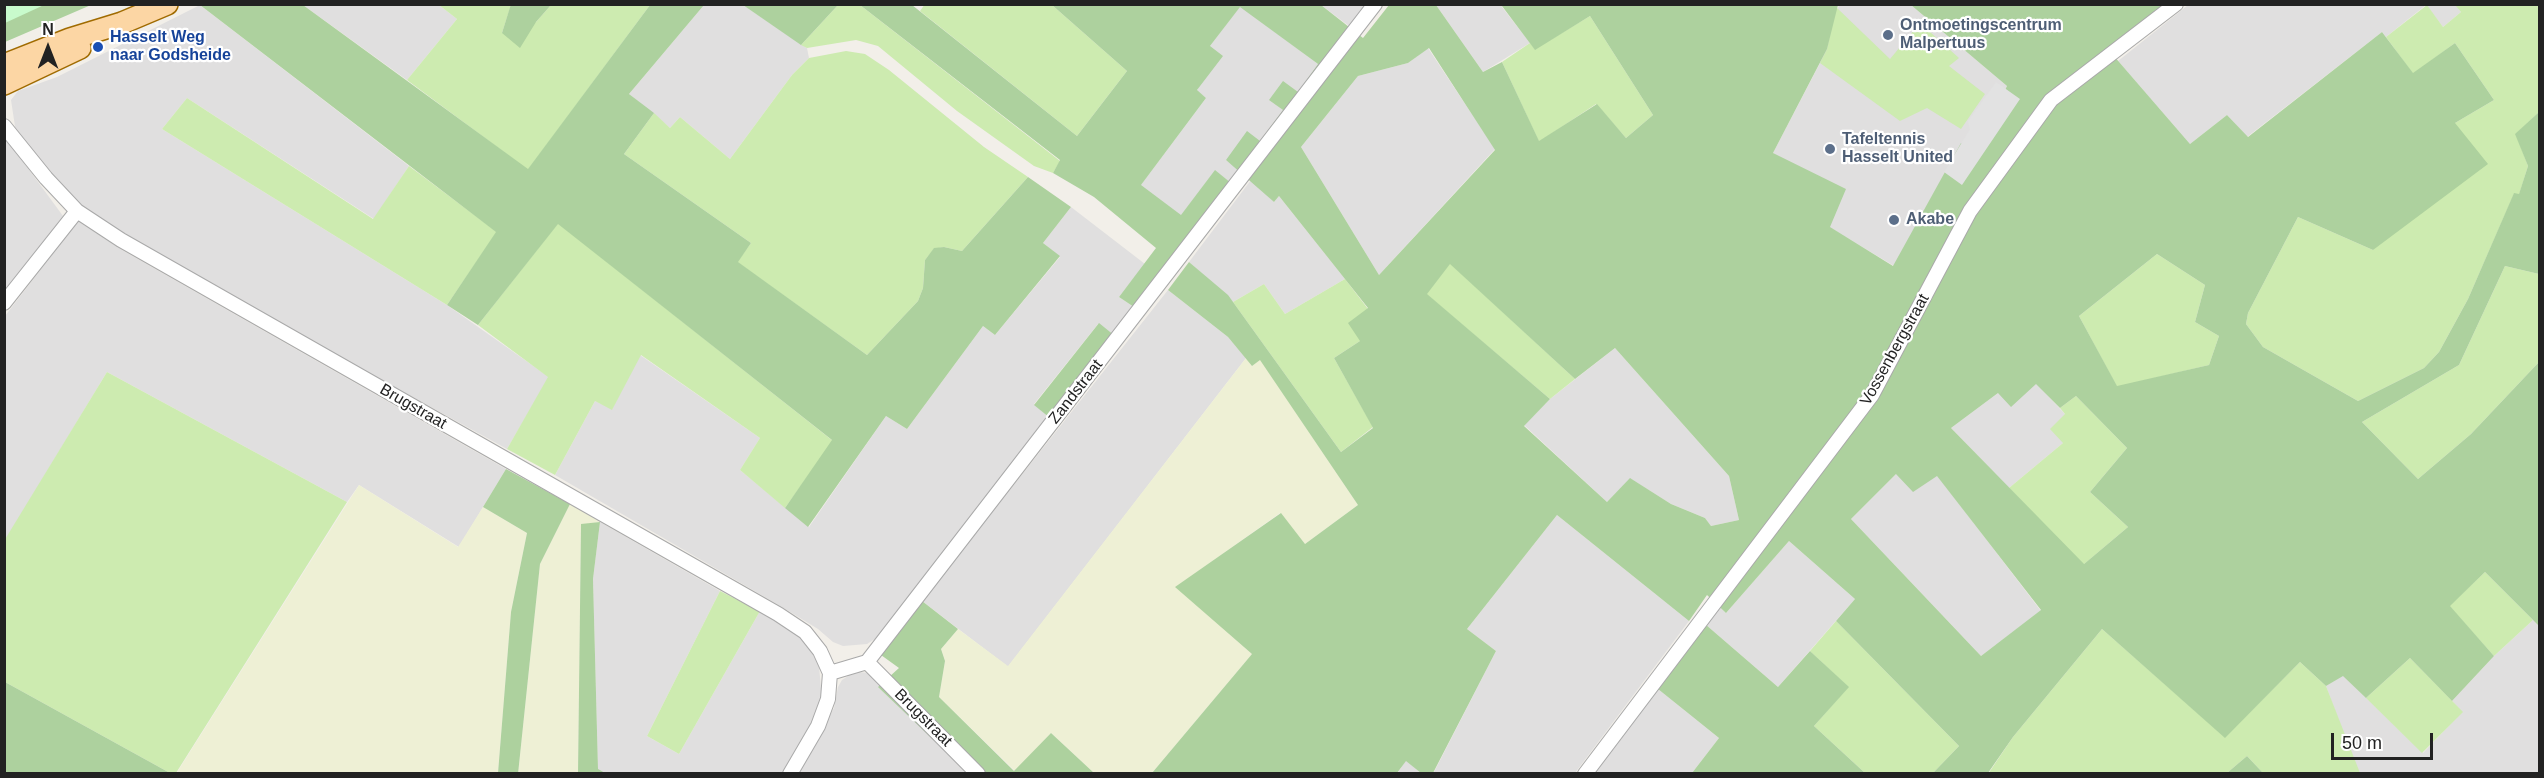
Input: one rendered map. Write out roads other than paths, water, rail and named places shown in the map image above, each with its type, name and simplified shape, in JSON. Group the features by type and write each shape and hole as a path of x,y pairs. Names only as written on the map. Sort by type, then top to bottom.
{"main road":[{"path":"4,65 70,39 122,23 167,4"},
{"path":"4,84 105,36 122,23"}],"street":[{"name":"Zandstraat","path":"867,662 1375,4"},
{"name":"Vossenbergstraat","path":"1585,774 1872,395 1970,211 2051,100 2176,4"},
{"name":"Brugstraat","path":"4,126 46,178 77,211 120,240 777,614 805,632 820,651 830,673"},
{"path":"4,303 77,211"},
{"path":"790,774 818,726 828,699 830,673 867,662"},
{"name":"Brugstraat","path":"867,662 978,774"}],"place":[{"name":"Ontmoetingscentrum Malpertuus","path":"1888,35"},
{"name":"Hasselt Weg naar Godsheide","path":"98,47"},
{"name":"Tafeltennis Hasselt United","path":"1830,149"},
{"name":"Akabe","path":"1894,220"}]}
